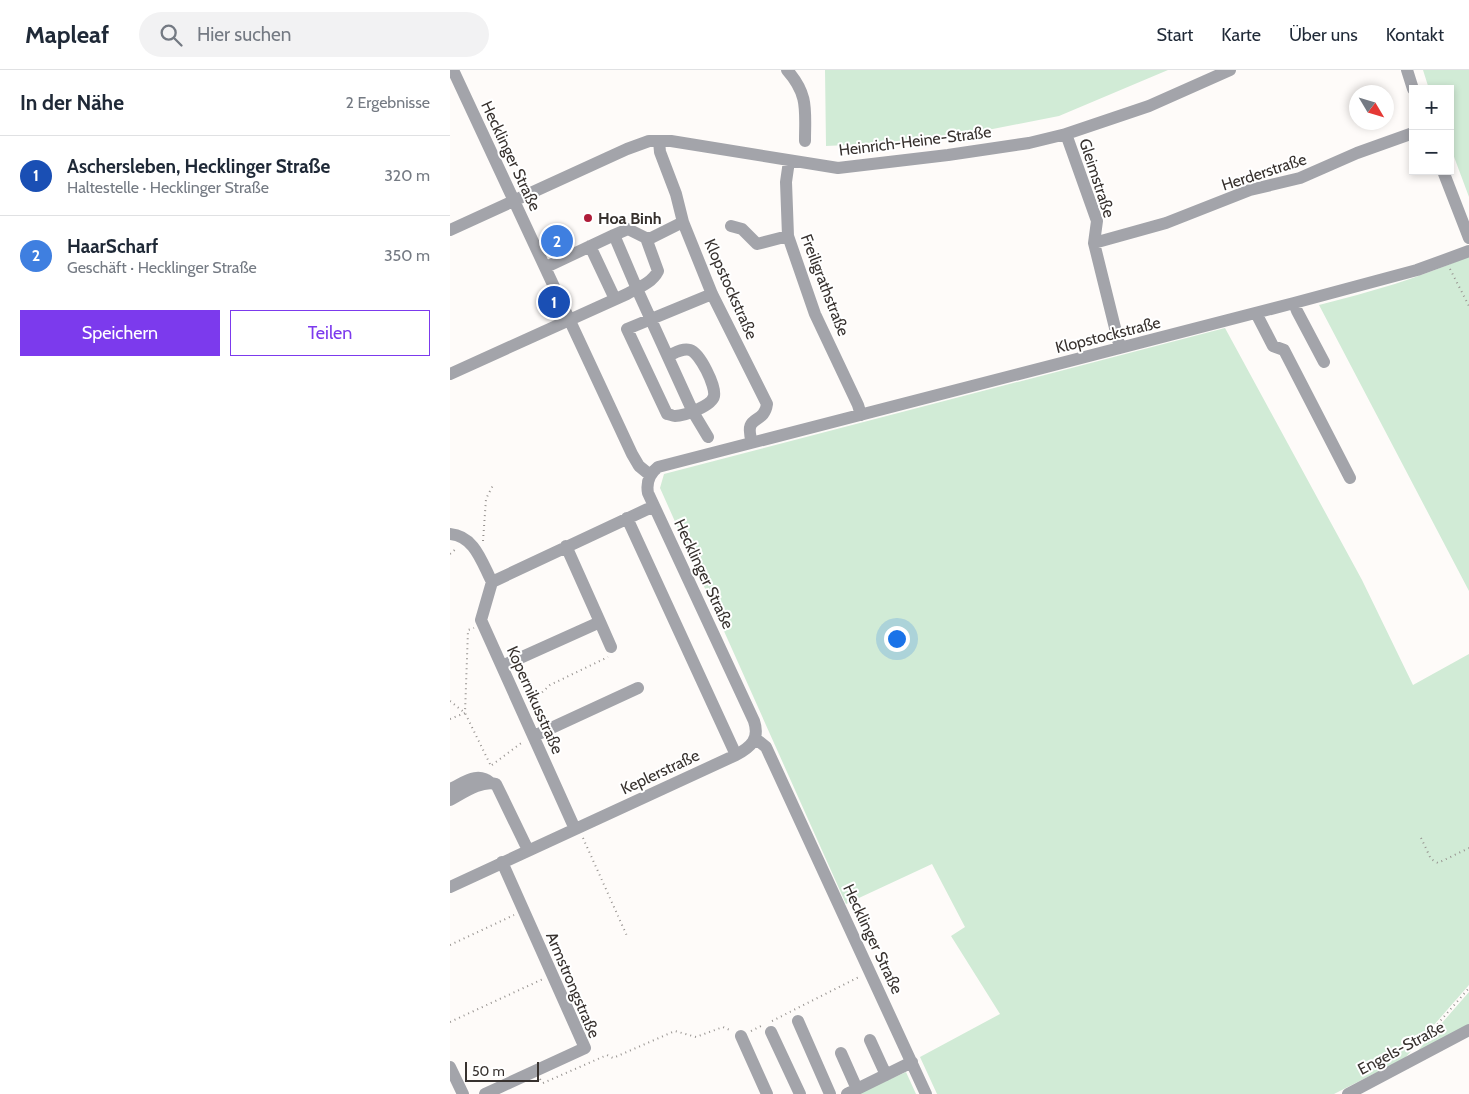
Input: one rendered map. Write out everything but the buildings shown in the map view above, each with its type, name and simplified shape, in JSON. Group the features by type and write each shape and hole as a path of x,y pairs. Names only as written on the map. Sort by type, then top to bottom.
{"street":[{"name":"Hecklinger Straße","path":"453,70 632,454 639,466 650,475 647,486 654,506 754,721 756,739 766,747 926,1094"},
{"path":"787,70 799,84 805,104 805,141"},
{"name":"Heinrich-Heine-Straße","path":"450,230 638,144 659,141 685,143 838,168 948,155 1029,143 1066,134 1149,106 1230,70"},
{"path":"1407,70 1412,85"},
{"name":"Gleimstraße","path":"1066,134 1097,221 1094,243 1120,348"},
{"name":"Herderstraße","path":"1094,243 1166,224 1250,190 1305,177 1358,153 1409,134"},
{"name":"Klopstockstraße","path":"659,141 660,152 676,194 683,222 712,294 767,404 764,414 748,429 752,442"},
{"name":"Freiligrathstraße","path":"789,161 786,182 788,236 815,314 861,415"},
{"path":"1445,175 1469,238"},
{"path":"546,267 628,229 646,238 651,238 683,222"},
{"path":"731,226 742,229 757,244 788,236"},
{"path":"614,235 694,412 708,437"},
{"path":"450,374 616,299 654,278 658,271 646,238"},
{"path":"590,246 616,299"},
{"name":"Klopstockstraße","path":"650,475 658,467 664,465 1294,303 1417,270 1445,261 1469,250"},
{"path":"668,356 682,350 689,350 696,354 713,387 714,396 711,402 694,412 676,416 667,414 627,329 712,294"},
{"path":"1294,303 1296,311 1324,362"},
{"path":"1256,313 1273,346 1284,350 1350,478"},
{"path":"492,582 654,506"},
{"path":"627,518 736,755"},
{"path":"450,534 458,535 472,544 492,582 481,620 483,624"},
{"path":"566,546 611,647"},
{"path":"502,666 600,622"},
{"name":"Kopernikusstraße","path":"483,624 575,829"},
{"path":"534,736 638,688"},
{"name":"Keplerstraße","path":"450,887 736,755 749,747 756,739"},
{"path":"450,789 477,777 491,782 528,850"},
{"path":"450,800 491,782"},
{"name":"Armstrongstraße","path":"485,1094 585,1048 502,862"},
{"path":"798,1021 830,1094"},
{"name":"Engels-Straße","path":"1348,1094 1469,1030"},
{"path":"772,1032 800,1094"},
{"path":"741,1036 767,1094"},
{"path":"870,1040 886,1075"},
{"path":"841,1053 852,1092 912,1062"},
{"path":"450,1067 463,1094"}],"path":[{"path":"1445,261 1469,306"},
{"path":"483,542 486,499 493,485"},
{"path":"465,713 468,630 483,624"},
{"path":"520,706 537,697 550,685 612,656 611,647"},
{"path":"450,701 465,713 491,766 491,782"},
{"path":"450,719 465,713"},
{"path":"491,766 534,736"},
{"path":"575,829 581,835 626,936"},
{"path":"1421,838 1431,859 1438,863 1469,848"},
{"path":"450,944 524,910"},
{"path":"534,1072 543,1084 607,1055 613,1058 675,1031 696,1036 723,1027 741,1036 870,972"},
{"path":"450,1022 552,975"},
{"path":"1420,1043 1469,988"}],"green space":[{"path":"825,70 1168,70 1059,116 932,141 826,146"},
{"path":"1423,70 1469,70 1469,197 1454,157 1454,85 1428,85"},
{"path":"1469,256 1469,591 1319,305 1395,284"},
{"path":"1225,328 1362,580 1413,685 1469,654 1469,985 1405,1058 1334,1094 937,1094 920,1057 1000,1014 951,936 965,927 932,864 846,904 660,488 664,474"},
{"path":"1469,992 1469,1030 1407,1063"},
{"path":"906,1072 916,1094 857,1094"}],"place":[{"name":"Hoa Binh","path":"588,218"},
{"name":"HaarScharf","path":"557,241"},
{"name":"Aschersleben, Hecklinger Straße","path":"554,302"}]}
